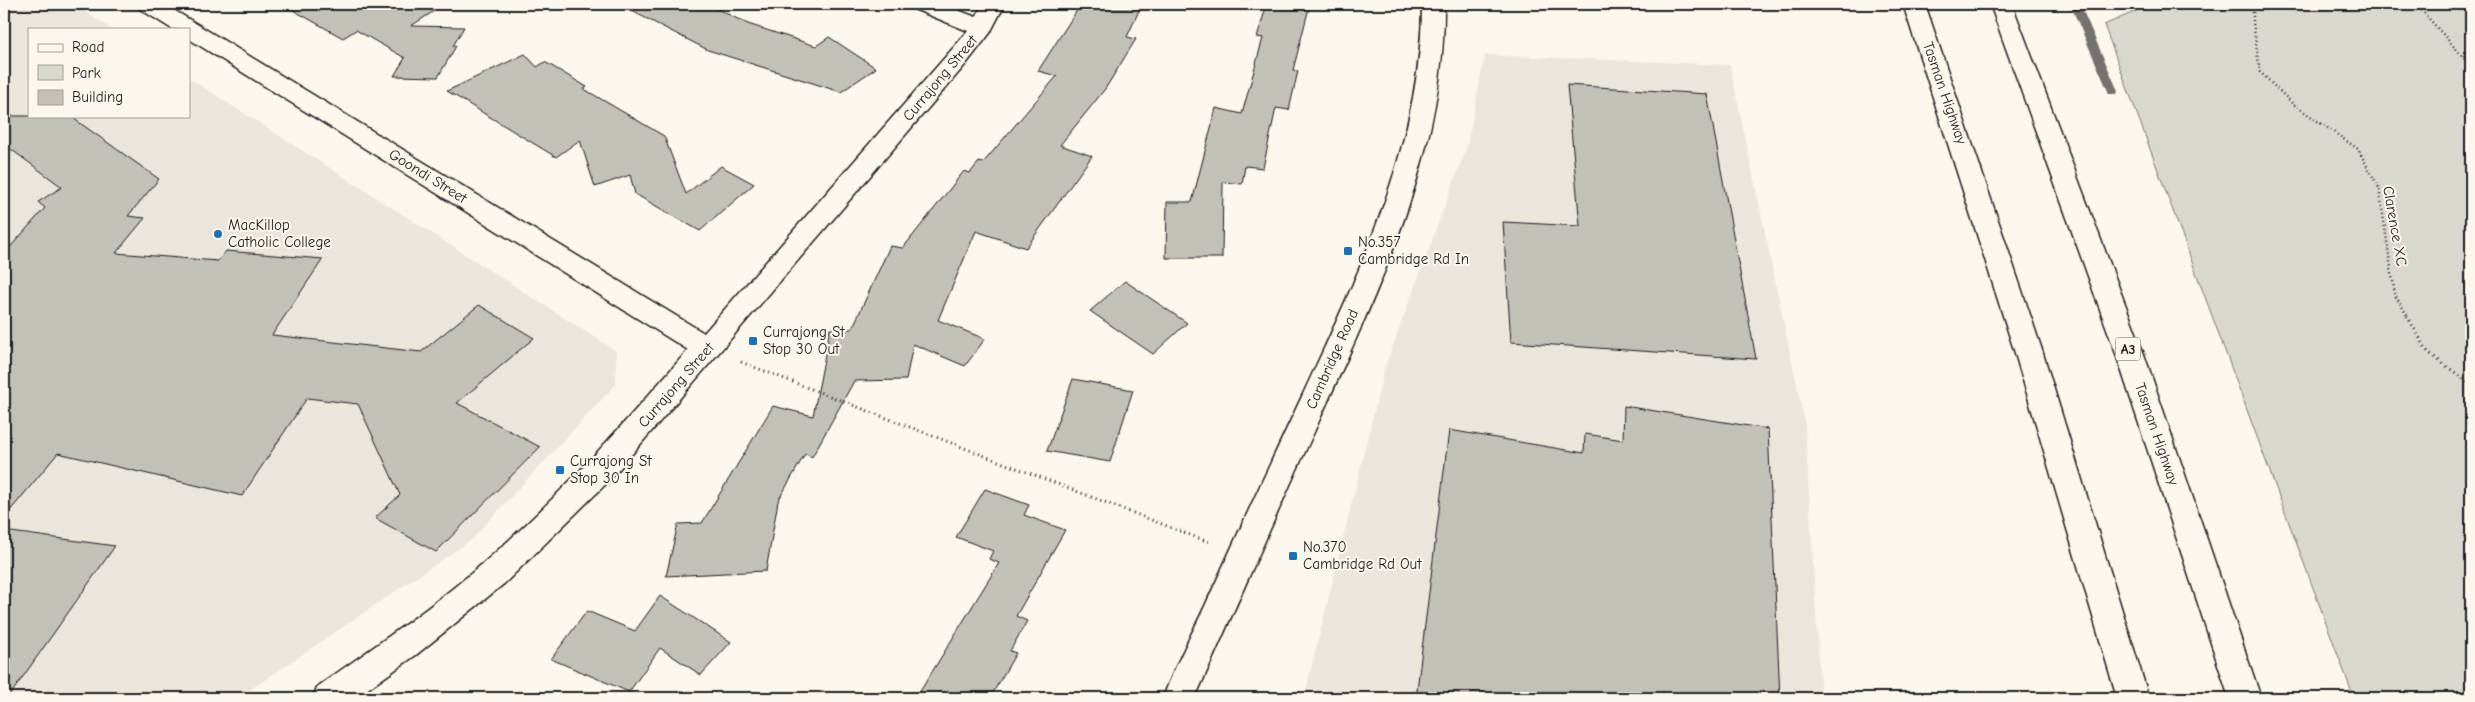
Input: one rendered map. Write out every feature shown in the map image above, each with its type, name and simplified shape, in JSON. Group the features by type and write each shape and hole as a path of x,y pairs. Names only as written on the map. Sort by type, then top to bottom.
{"main road":[{"name":"Currajong Street","path":"922,4 982,28"},
{"name":"Currajong Street","path":"328,698 408,642 478,588 541,531 599,472 708,349 958,59 982,28 994,4"},
{"name":"Cambridge Road","path":"1179,698 1351,317 1411,157 1432,59 1433,4"},
{"name":"Tasman Highway","path":"1914,4 1981,201 2075,500 2133,698"},
{"name":"Tasman Highway","path":"2001,4 2130,354 2245,698"},
{"name":"Goondi Street","path":"153,5 708,349"}],"path":[{"name":"Clarence XC","path":"2253,4 2253,22 2260,72 2293,104 2358,148 2379,188 2396,295 2428,352 2471,385"},
{"path":"2416,4 2471,66"},
{"path":"708,349 1243,555"}],"shaded area":[{"name":"MacKillop Catholic College","path":"4,4 73,4 110,28 28,28 28,118 190,118 190,79 616,351 616,384 471,540 238,698 4,698"},
{"path":"1485,55 1730,65 1805,424 1821,698 1304,698 1385,367 1467,146"}],"green space":[{"path":"2152,4 2471,4 2471,698 2354,698 2104,25"}],"building":[{"path":"282,4 445,4 411,26 464,27 453,46 456,46 438,77 394,76 405,58 356,30 343,38"},
{"path":"618,4 707,4 748,24 816,46 829,37 876,68 841,92 708,50"},
{"path":"1081,4 1142,4 1127,37 1136,39 1105,89 1060,145 1092,156 1026,248 976,231 938,320 985,339 965,366 913,344 906,380 854,381 812,457 805,454 778,501 766,571 666,576 678,524 702,523 773,406 813,416 830,329 852,329 890,246 903,248 964,171 970,173 979,162 983,163 1057,76 1038,71"},
{"path":"1267,4 1310,4 1293,70 1298,71 1289,110 1276,108 1263,168 1245,166 1242,184 1223,182 1222,258 1166,258 1167,202 1192,202 1216,108 1242,114 1263,38 1257,37"},
{"path":"525,54 537,67 545,62 587,87 584,89 664,136 686,194 721,166 754,184 700,231 635,194 630,175 595,187 580,140 556,157 447,91"},
{"path":"1567,85 1707,94 1756,359 1511,342 1503,222 1580,226"},
{"path":"4,116 73,118 159,179 128,216 145,218 116,253 218,261 226,251 323,259 272,335 421,352 479,305 534,338 457,403 540,447 436,552 375,518 400,495 358,404 307,398 242,496 58,453 4,518 4,254 45,208 38,202 62,187 4,144"},
{"path":"1125,281 1187,323 1153,354 1090,311"},
{"path":"1073,379 1133,390 1110,462 1047,451"},
{"path":"1624,406 1768,429 1780,698 1416,698 1449,430 1584,453 1585,434 1623,440"},
{"path":"985,489 1029,505 1024,515 1065,530 1016,616 1027,621 1010,651 1016,653 990,698 916,698 999,563 989,559 993,551 956,537"},
{"path":"4,531 115,546 8,698 4,698"},
{"path":"660,596 731,642 701,675 660,648 629,692 551,659 587,611 635,631"}],"waterway":[{"path":"2075,4 2113,91"}],"place":[{"name":"MacKillop Catholic College","path":"218,234"},
{"name":"No.357 Cambridge Rd In","path":"1348,251"},
{"name":"Currajong St Stop 30 Out","path":"753,341"},
{"name":"Currajong St Stop 30 In","path":"560,470"},
{"name":"No.370 Cambridge Rd Out","path":"1293,556"}]}
